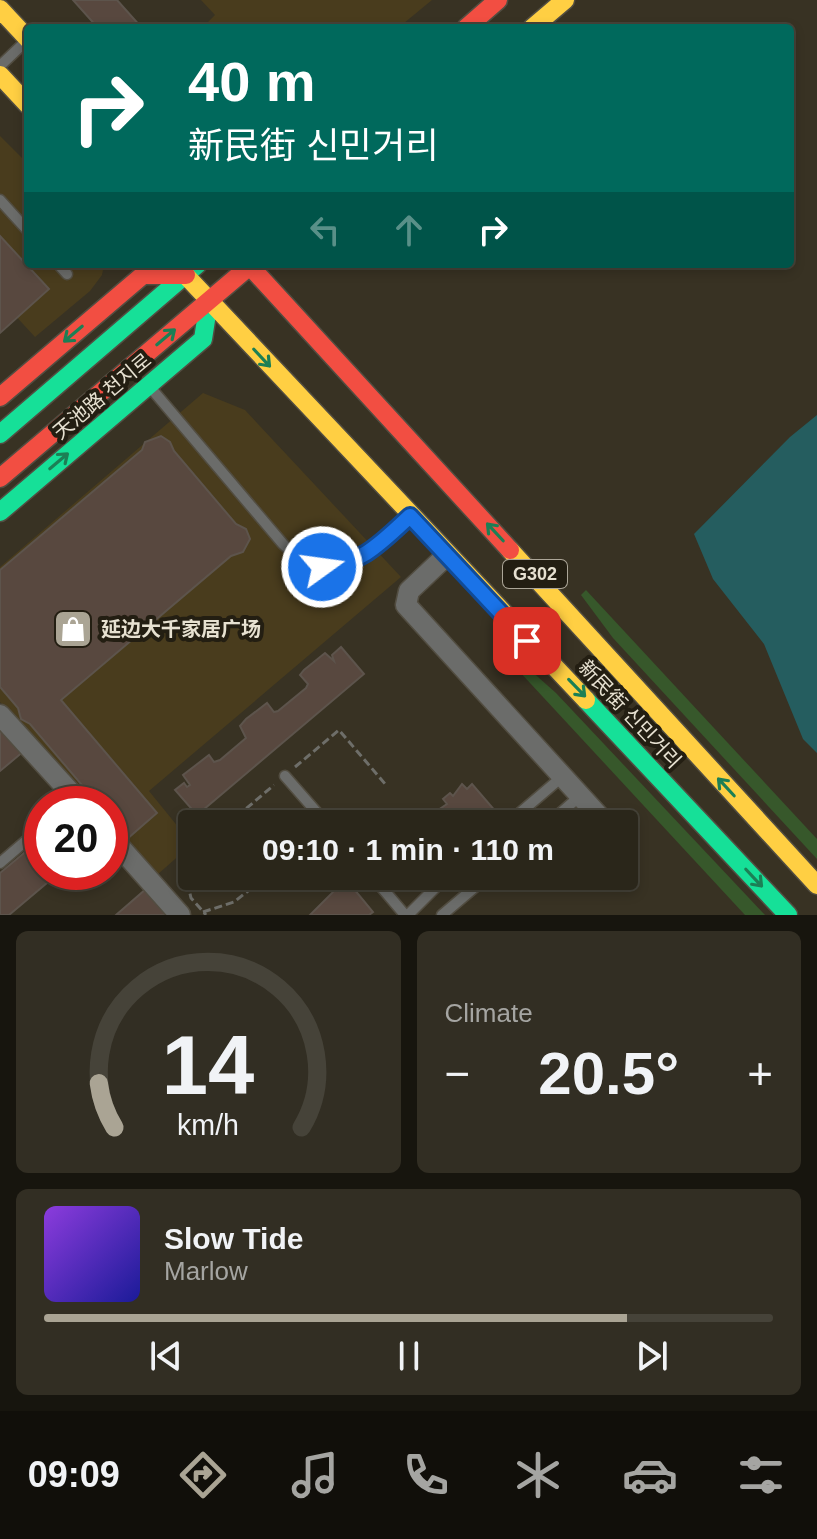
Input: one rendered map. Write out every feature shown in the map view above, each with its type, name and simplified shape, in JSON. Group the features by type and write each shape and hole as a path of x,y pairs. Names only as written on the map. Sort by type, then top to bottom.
{"main road":[{"path":"537,24 565,0"},
{"path":"470,24 495,1"},
{"path":"0,9 24,35"},
{"path":"0,75 24,101"},
{"path":"0,397 143,275 186,268"},
{"name":"天池路 천지로","path":"0,434 186,268"},
{"name":"新民街 신민거리","path":"186,268 209,301 788,915"},
{"name":"天池路 천지로","path":"0,478 247,268"},
{"name":"新民街 신민거리","path":"253,268 817,885"},
{"name":"天池路 천지로","path":"0,512 203,339 209,301"}],"street":[{"path":"447,555 409,591 406,605 593,810"},
{"path":"0,715 61,786"},
{"path":"128,856 180,915"}],"lane":[{"path":"0,66 24,43"},
{"path":"0,200 24,227"},
{"path":"62,268 67,274"},
{"path":"148,385 283,544 307,564 331,567 354,561 380,544 410,516"},
{"path":"285,776 315,810"},
{"path":"523,810 563,776"},
{"path":"564,810 580,796"},
{"path":"0,863 24,842"},
{"path":"384,890 406,915 432,890"},
{"path":"442,915 471,890"}],"path":[{"path":"246,809 339,730 386,785"},
{"path":"189,890 191,898 204,914 234,902 249,890"}],"shaded area":[{"path":"201,0 432,0 403,24 206,24 215,15"},
{"path":"0,136 24,160 24,268 103,268 90,291 35,337 0,299"},
{"path":"203,393 245,410 401,577 149,791 178,827 178,856 157,875 128,843 128,786 76,786 0,702 0,567"}],"green space":[{"path":"586,590 817,839 817,859 613,638 581,595"},
{"path":"511,653 556,693 765,915 745,915 506,657"}],"water":[{"path":"817,415 817,753 803,739 764,644 713,579 694,534 790,437"}],"building":[{"path":"73,0 117,0 138,24 94,24"},
{"path":"0,236 24,262 24,268 30,268 49,289 0,333"},
{"name":"延边大千家居广场","path":"161,436 170,442 174,451 236,524 246,529 250,539 243,552 231,556 61,700 157,813 128,838 128,786 83,786 30,724 21,719 18,708 0,687 0,570 142,450 145,442"},
{"path":"341,647 364,674 203,810 193,810 175,790 184,783 187,787 190,785 183,775 209,755 214,762 220,760 246,738 240,726 246,719 267,703 274,712 278,711 306,688 308,684 300,675 304,670 325,653 334,661 332,655"},
{"path":"0,723 24,751 0,771"},
{"path":"462,784 467,789 472,784 494,810 438,810 447,804 443,799 450,793 453,796"},
{"path":"24,853 24,890 39,890 9,915 0,915 0,873"},
{"path":"146,889 168,915 116,915"},
{"path":"335,890 355,890 373,912 369,915 310,915"}],"traffic: fast":[{"path":"0,434 193,268"},
{"path":"0,512 203,339 209,301"},
{"path":"586,700 788,915"}],"traffic: slow":[{"path":"537,24 565,0"},
{"path":"0,9 24,35"},
{"path":"0,75 24,101"},
{"path":"179,268 586,700"},
{"path":"510,550 817,885"}],"traffic: jam":[{"path":"471,24 498,0"},
{"path":"0,478 247,268"},
{"path":"252,268 510,550"},
{"path":"0,397 143,275 186,275"}],"place":[{"name":"延边大千家居广场","path":"73,629"}],"route":[{"path":"322,567 341,565 363,556 410,516 527,641"}]}
